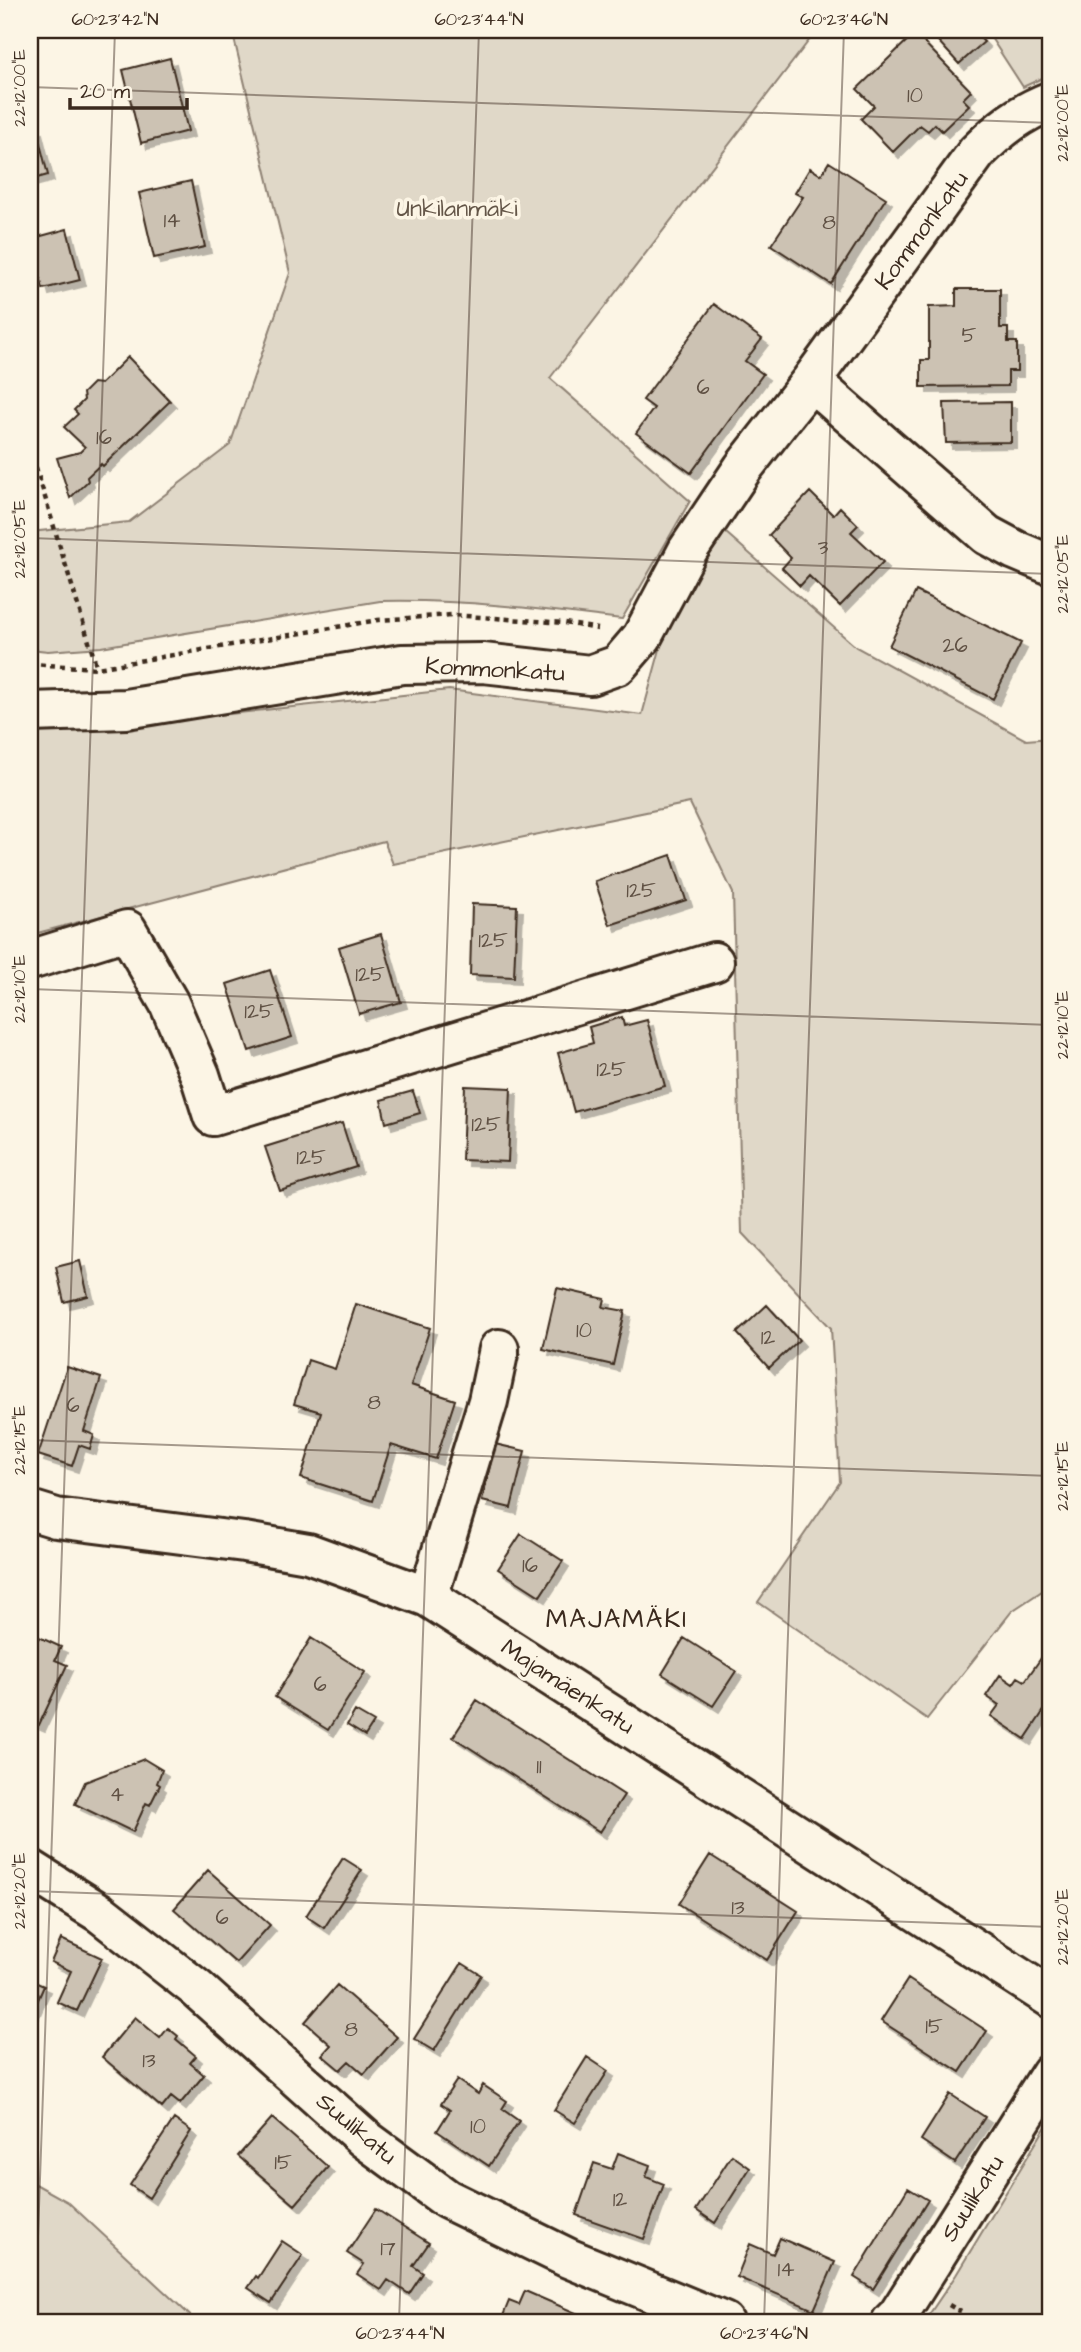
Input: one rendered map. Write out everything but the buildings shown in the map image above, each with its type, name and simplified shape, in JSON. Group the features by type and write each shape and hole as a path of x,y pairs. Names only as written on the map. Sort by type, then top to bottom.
{"street":[{"name":"Kommonkatu","path":"30,712 126,709 402,664 482,663 590,675 618,665 642,637 688,550 743,468 811,381 977,152 1001,128 1051,100"},
{"path":"811,381 987,535 1051,565"},
{"path":"30,960 127,930 169,1003 200,1075 214,1116 714,962"},
{"path":"428,1597 488,1401 499,1349"},
{"name":"Majamäenkatu","path":"30,1510 56,1517 308,1553 428,1597 1049,1993"},
{"name":"Suulikatu","path":"30,1869 100,1913 196,1988 365,2139 447,2199 568,2258 724,2322"},
{"name":"Suulikatu","path":"891,2322 898,2315 1051,2073"}],"path":[{"path":"30,448 97,668"}],"green space":[{"name":"Unkilanmäki","path":"232,30 817,30 550,378 690,501 622,619 471,603 380,601 101,647 48,651 30,649 30,532 129,522 230,445 290,273"},
{"path":"986,30 1051,30 1051,74 1023,87"},
{"path":"725,532 856,647 1026,740 1051,738 1051,1585 1012,1611 927,1719 758,1602 840,1482 831,1328 742,1233 733,893 690,803 393,864 384,841 30,935 30,730 155,722 449,690 642,715 665,631 692,580"},
{"path":"1051,2118 1051,2322 924,2322 956,2275"},
{"path":"30,2181 68,2202 197,2322 30,2322"}],"district":[{"name":"MAJAMÄKI","path":"617,1618"}]}
